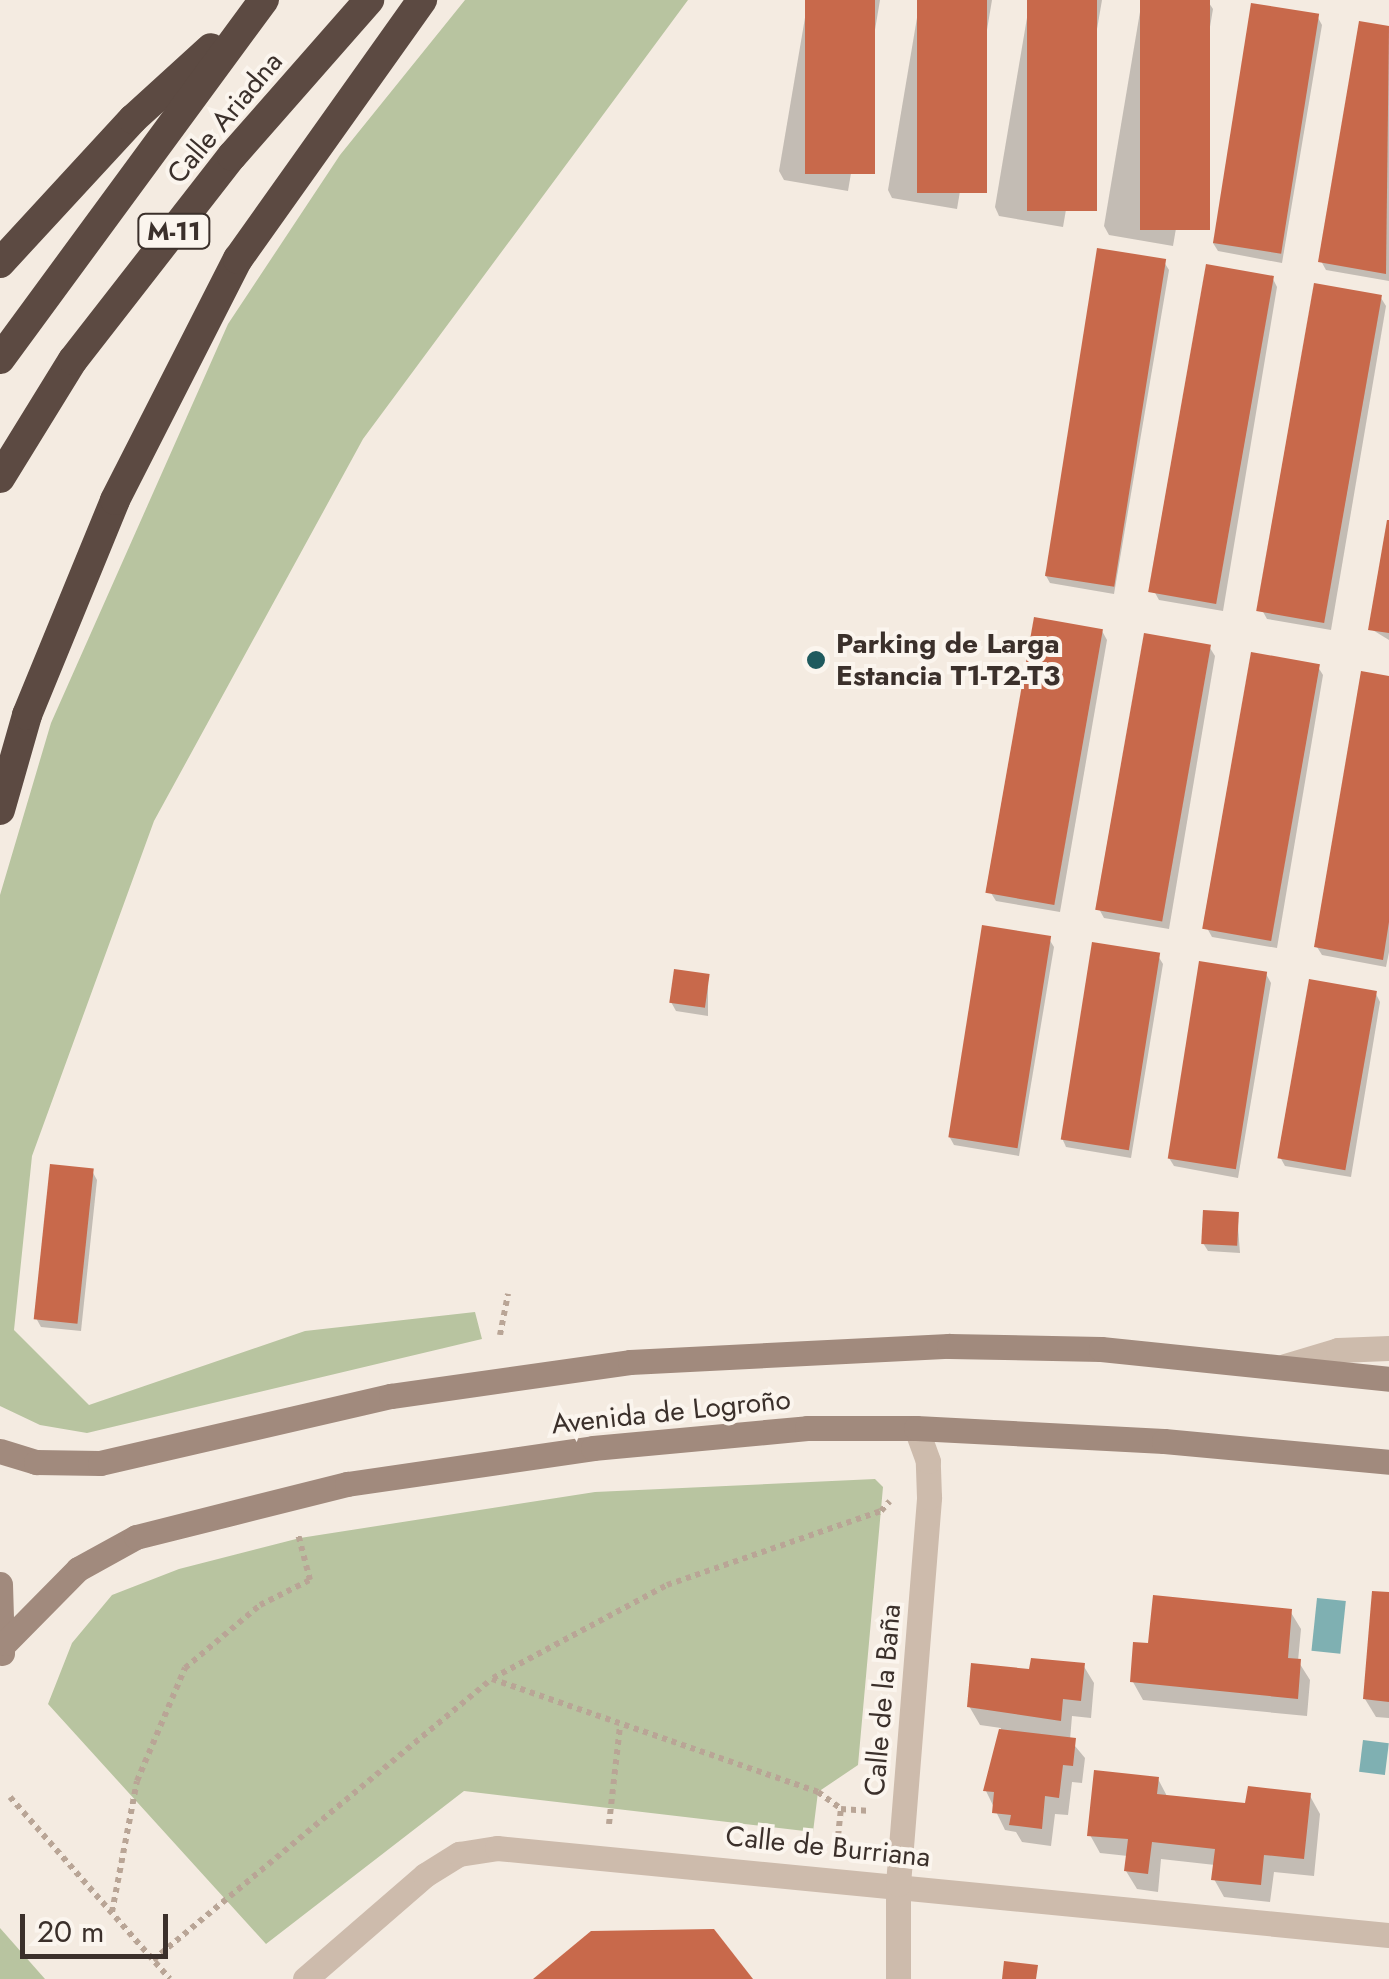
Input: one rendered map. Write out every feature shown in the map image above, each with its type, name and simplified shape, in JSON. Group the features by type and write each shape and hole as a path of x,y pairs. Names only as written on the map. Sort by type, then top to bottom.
{"highway":[{"name":"Calle Ariadna","path":"0,478 72,360 232,156 368,0"},
{"path":"0,810 26,715 115,500 238,260 422,0"},
{"name":"Calle Ariadna","path":"0,359 263,1"},
{"path":"0,262 133,119 263,1"}],"main road":[{"name":"Avenida de Logroño","path":"0,1451 36,1462 100,1463 391,1396 630,1362 950,1346 1101,1349 1389,1379"},
{"name":"Avenida de Logroño","path":"2,1650 78,1569 136,1537 329,1489 593,1448 807,1428 916,1428 1164,1441 1389,1462"},
{"path":"0,1584 2,1650"}],"street":[{"name":"Avenida de Logroño","path":"1285,1366 1338,1350 1389,1348"},
{"name":"Calle de la Baña","path":"898,1979 898,1884 929,1497 928,1461 916,1428"},
{"name":"Calle de Burriana","path":"305,1979 425,1875 459,1854 497,1848 898,1884 1389,1935"}],"path":[{"path":"500,1335 508,1294"},
{"path":"154,1960 492,1679 668,1585 881,1511 894,1498"},
{"path":"112,1912 137,1780 184,1668 260,1605 310,1580 298,1533"},
{"path":"492,1679 818,1792 842,1809 873,1812"},
{"path":"605,1856 620,1726"},
{"path":"10,1797 170,1979"},
{"path":"836,1847 842,1809"}],"green space":[{"path":"465,0 688,0 363,439 154,821 32,1156 14,1330 89,1405 305,1331 475,1312 482,1339 87,1433 40,1425 0,1406 0,895 51,723 228,324 340,155"},
{"path":"875,1479 883,1487 858,1765 818,1792 813,1832 464,1791 266,1944 48,1704 72,1643 112,1595 179,1569 300,1538 595,1492"},
{"path":"0,1928 45,1979 0,1979"}],"water":[{"path":"1317,1598 1346,1601 1340,1654 1311,1651"},
{"path":"1363,1740 1389,1743 1385,1775 1359,1772"}],"building":[{"path":"805,0 875,0 875,174 805,174"},
{"path":"917,0 987,0 987,193 917,193"},
{"path":"1027,0 1097,0 1097,211 1027,211"},
{"path":"1140,0 1210,0 1210,230 1140,230"},
{"path":"1251,3 1319,14 1281,254 1213,243"},
{"path":"1359,21 1389,26 1386,274 1318,262"},
{"path":"1097,248 1166,259 1114,587 1045,576"},
{"path":"1206,264 1274,276 1216,604 1148,592"},
{"path":"1314,283 1382,295 1324,623 1256,611"},
{"path":"1389,520 1389,633 1368,630"},
{"path":"1034,617 1103,629 1054,905 985,893"},
{"path":"1144,633 1211,645 1162,922 1095,910"},
{"path":"1251,652 1320,664 1271,941 1202,929"},
{"path":"1361,671 1389,676 1389,922 1383,960 1314,947"},
{"path":"982,925 1051,936 1018,1148 948,1137"},
{"path":"1092,942 1160,953 1129,1150 1061,1140"},
{"path":"1199,961 1267,972 1236,1169 1168,1159"},
{"path":"674,969 710,974 705,1008 669,1003"},
{"path":"1309,979 1377,991 1345,1170 1277,1158"},
{"path":"50,1164 94,1169 77,1324 34,1319"},
{"path":"1203,1210 1239,1212 1237,1246 1201,1244"},
{"path":"1372,1591 1389,1592 1389,1702 1363,1699"},
{"path":"1153,1595 1292,1609 1288,1658 1301,1659 1298,1699 1130,1682 1133,1642 1148,1643"},
{"path":"1031,1658 1085,1663 1081,1701 1063,1699 1061,1721 967,1707 971,1663 1029,1669"},
{"path":"999,1729 1076,1738 1073,1766 1063,1765 1059,1798 1045,1796 1042,1829 1009,1825 1011,1815 992,1813 994,1792 983,1791"},
{"path":"1094,1770 1159,1777 1157,1794 1245,1803 1248,1786 1311,1793 1304,1859 1264,1855 1261,1885 1211,1880 1215,1849 1152,1842 1148,1874 1124,1871 1128,1839 1087,1836"},
{"path":"714,1929 753,1979 533,1979 591,1931"},
{"path":"1004,1961 1038,1965 1036,1979 1002,1979"}],"place":[{"name":"Parking de Larga Estancia T1-T2-T3","path":"816,660"}]}
